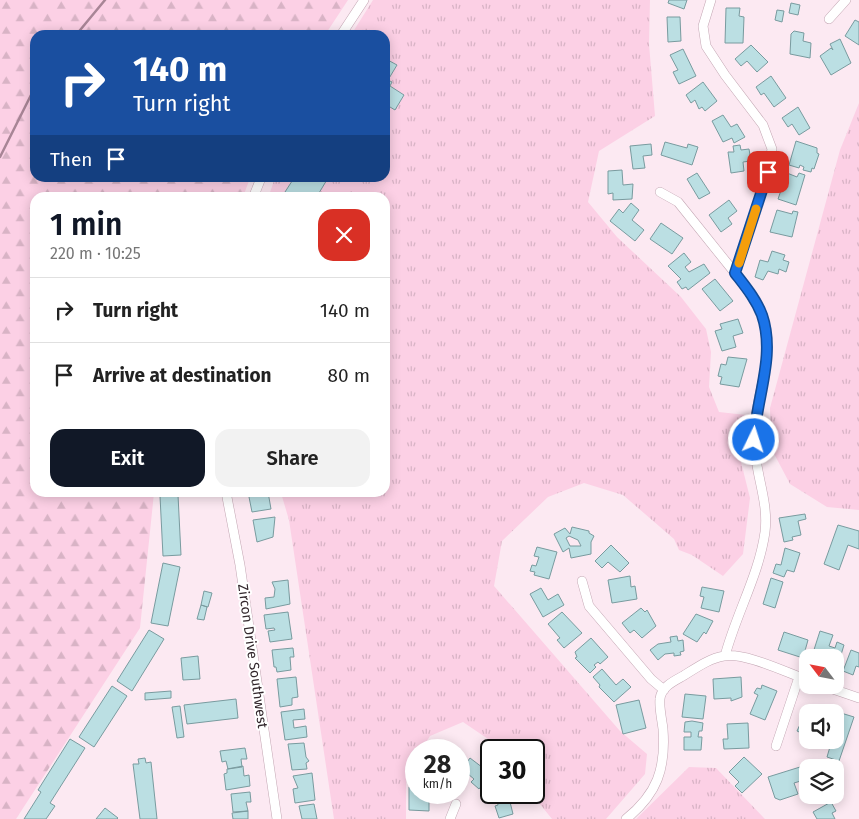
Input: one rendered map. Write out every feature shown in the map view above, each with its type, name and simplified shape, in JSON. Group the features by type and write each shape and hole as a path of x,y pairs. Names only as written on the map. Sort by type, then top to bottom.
{"street":[{"path":"344,30 364,0"},
{"path":"710,0 703,26 706,46 763,124 772,149 768,172 735,273"},
{"path":"829,19 840,10 846,0"},
{"path":"660,192 678,202 735,273 759,308 768,337 767,362 755,415 754,440 766,513 761,551 725,656"},
{"name":"Zircon Drive Southwest","path":"227,497 239,560 277,819"},
{"path":"582,581 589,606 651,680 664,690"},
{"path":"626,819 642,806 658,778 663,759 660,699 664,690 674,681 699,666 725,656 747,659 799,678"},
{"path":"776,746 799,689"},
{"path":"844,693 859,698"},
{"path":"450,819 456,804"}],"green space":[{"path":"0,0 348,0 328,30 30,30 30,182 249,182 245,192 30,192 30,497 154,497 140,628 16,819 0,819"},
{"path":"373,0 650,0 649,44 655,116 599,151 588,202 617,237 681,297 706,329 711,352 709,387 719,412 746,415 738,450 750,498 743,554 723,576 692,555 679,550 674,539 623,495 584,483 548,497 502,541 494,586 620,731 647,754 645,774 606,819 552,819 540,804 545,804 545,739 488,739 463,722 430,736 428,739 405,739 406,819 334,819 289,520 282,497 390,497 390,192 270,192 274,182 390,182 390,30 354,30"},
{"path":"859,103 859,510 827,507 790,484 771,448 770,408 840,150"},
{"path":"689,767 716,768 765,819 636,819"}],"building":[{"path":"669,0 687,0 684,9 668,3"},
{"path":"791,3 800,5 798,15 789,13"},
{"path":"726,8 740,8 739,16 744,17 743,43 725,43"},
{"path":"777,10 784,11 782,22 775,20"},
{"path":"667,17 680,17 681,41 668,42"},
{"path":"855,20 859,22 859,45 845,36"},
{"path":"794,31 804,33 803,41 811,43 810,58 790,54 791,34"},
{"path":"840,39 851,63 831,75 820,56 831,48 833,50 830,44"},
{"path":"751,45 768,62 757,72 747,61 741,66 735,59"},
{"path":"683,49 696,76 679,84 673,72 678,70 670,55"},
{"path":"390,61 397,65 390,77"},
{"path":"771,76 786,98 774,107 764,93 761,95 756,87"},
{"path":"703,82 717,101 705,111 702,107 699,109 695,100 691,103 686,95"},
{"path":"390,86 404,95 395,110 390,107"},
{"path":"798,107 810,128 799,135 792,124 788,127 782,118"},
{"path":"723,115 731,127 737,124 745,137 734,143 732,138 723,142 712,121"},
{"path":"796,141 817,148 817,153 819,154 814,169 812,168 811,172 803,170 804,167 800,165 799,168 789,165"},
{"path":"665,142 687,148 688,144 698,147 692,165 661,155"},
{"path":"651,144 652,155 643,156 645,168 633,169 630,146"},
{"path":"740,145 741,150 749,149 751,161 743,162 744,171 731,173 728,152 734,152 733,146"},
{"path":"622,170 623,185 633,184 632,199 613,200 613,193 608,194 608,171"},
{"path":"697,173 710,193 699,199 687,179"},
{"path":"787,173 797,177 799,173 805,175 796,205 778,199"},
{"path":"291,182 326,182 320,192 285,192"},
{"path":"729,200 737,211 728,218 732,224 721,232 709,215"},
{"path":"631,203 639,210 632,220 644,230 635,241 610,221 619,209 623,213"},
{"path":"777,210 792,214 793,211 798,212 792,237 770,232"},
{"path":"661,223 683,238 672,254 650,239"},
{"path":"772,251 785,255 783,260 789,262 786,272 779,269 778,274 768,271 763,280 755,277 760,260 768,262"},
{"path":"684,253 691,262 685,267 689,272 704,264 710,273 688,290 686,287 682,289 677,282 681,279 668,266"},
{"path":"715,279 733,301 720,311 702,289"},
{"path":"738,319 743,333 733,336 736,347 722,351 715,331 722,329 720,324"},
{"path":"728,357 747,359 739,387 720,384 722,377 718,376 721,364 726,365"},
{"path":"160,497 178,497 181,555 163,556"},
{"path":"249,497 269,497 271,509 252,512"},
{"path":"805,514 806,519 798,521 801,535 792,537 793,540 784,542 779,518"},
{"path":"275,517 273,537 257,542 253,520"},
{"path":"838,525 859,531 859,549 848,545 839,570 824,564"},
{"path":"572,527 589,531 594,536 591,542 591,554 571,558 569,548 563,552 554,534 565,528 570,534","holes":["569,536 578,540 581,546 570,546 566,538"]},
{"path":"611,545 629,563 620,572 608,562 602,568 595,561"},
{"path":"537,547 557,552 549,579 534,575 535,572 530,571 532,565 536,566 539,557 534,556"},
{"path":"785,548 800,553 794,572 787,570 784,577 773,573 776,564 781,565"},
{"path":"163,563 180,567 168,626 151,623"},
{"path":"630,576 631,587 635,586 637,599 612,603 608,580"},
{"path":"771,578 783,582 775,608 763,604"},
{"path":"288,580 290,604 266,609 265,598 274,597 275,589 272,582"},
{"path":"702,587 724,591 719,612 701,608 704,597 700,596"},
{"path":"541,588 548,600 558,594 564,605 543,617 530,594"},
{"path":"204,591 212,593 208,607 201,605"},
{"path":"201,605 207,607 204,620 197,619"},
{"path":"641,608 645,612 647,610 656,626 642,638 634,630 630,633 622,623"},
{"path":"288,612 292,639 270,642 268,631 275,630 274,628 266,629 264,615"},
{"path":"562,612 582,633 564,648 557,640 560,638 548,624"},
{"path":"696,614 713,621 706,634 704,632 697,642 683,634"},
{"path":"149,630 164,639 132,691 117,681"},
{"path":"820,631 833,635 829,646 835,648 837,642 844,645 843,649 814,649"},
{"path":"784,632 808,640 806,649 799,649 799,657 778,650"},
{"path":"677,636 678,641 683,640 684,651 680,652 681,655 674,656 674,653 665,654 658,660 650,650 658,644 671,642 670,637"},
{"path":"591,638 608,657 600,664 598,662 594,665 596,667 590,673 575,658 577,657 575,652"},
{"path":"293,648 294,657 290,657 291,670 277,672 276,667 274,667 272,650"},
{"path":"851,650 859,653 859,667 856,666 853,675 844,671"},
{"path":"198,656 200,679 183,680 181,658"},
{"path":"602,669 616,685 623,679 631,687 614,702 599,687 600,685 593,677"},
{"path":"296,677 298,697 292,698 292,705 280,707 277,679"},
{"path":"741,677 742,697 731,701 731,698 714,699 713,679"},
{"path":"762,685 777,691 765,720 750,714 758,695 754,693 757,688 761,689"},
{"path":"112,686 127,696 94,747 79,737"},
{"path":"171,691 171,698 145,700 145,693"},
{"path":"685,694 706,696 703,719 682,717"},
{"path":"236,699 238,718 187,724 184,705"},
{"path":"639,700 646,728 623,734 616,705"},
{"path":"180,706 184,737 177,738 172,707"},
{"path":"304,709 305,719 293,720 294,728 306,726 307,737 285,740 281,712"},
{"path":"844,714 854,717 844,746"},
{"path":"685,722 703,723 702,731 699,731 698,737 702,737 701,750 684,750 684,737 691,737 691,732 684,732"},
{"path":"748,723 749,748 724,749 723,739 728,739 727,724"},
{"path":"70,739 85,748 50,803 55,806 46,819 24,819 41,792 38,790"},
{"path":"304,743 306,757 309,761 306,763 307,769 292,770 288,744"},
{"path":"245,748 247,759 241,759 242,767 228,769 226,761 222,762 220,751"},
{"path":"829,749 843,749 840,759 827,757"},
{"path":"744,757 762,774 742,793 735,786 739,782 729,772"},
{"path":"145,758 146,763 151,762 157,819 140,819 133,764 139,764 138,759"},
{"path":"470,758 480,766 479,789 471,782 474,779 470,776"},
{"path":"243,766 244,776 249,775 250,786 226,790 224,774 227,773 227,769"},
{"path":"799,767 799,782 794,783 798,794 780,800 775,798 768,777"},
{"path":"312,773 315,800 295,803 293,789 298,788 293,776"},
{"path":"250,792 251,802 246,802 248,811 233,812 231,794"},
{"path":"314,804 317,819 302,819 299,806"},
{"path":"409,804 429,804 429,811 409,810"},
{"path":"510,804 513,814 499,818 495,806"},
{"path":"827,804 832,804 836,811 832,813 835,819 817,819 813,812"},
{"path":"105,808 118,818 96,819"},
{"path":"248,811 248,819 233,819 232,813"}],"waterway":[{"path":"80,30 105,0"},
{"path":"0,157 30,97"}],"slow traffic":[{"path":"739,263 756,209"}],"route":[{"path":"754,440 755,415 767,362 768,337 759,308 735,273 768,172"}]}
